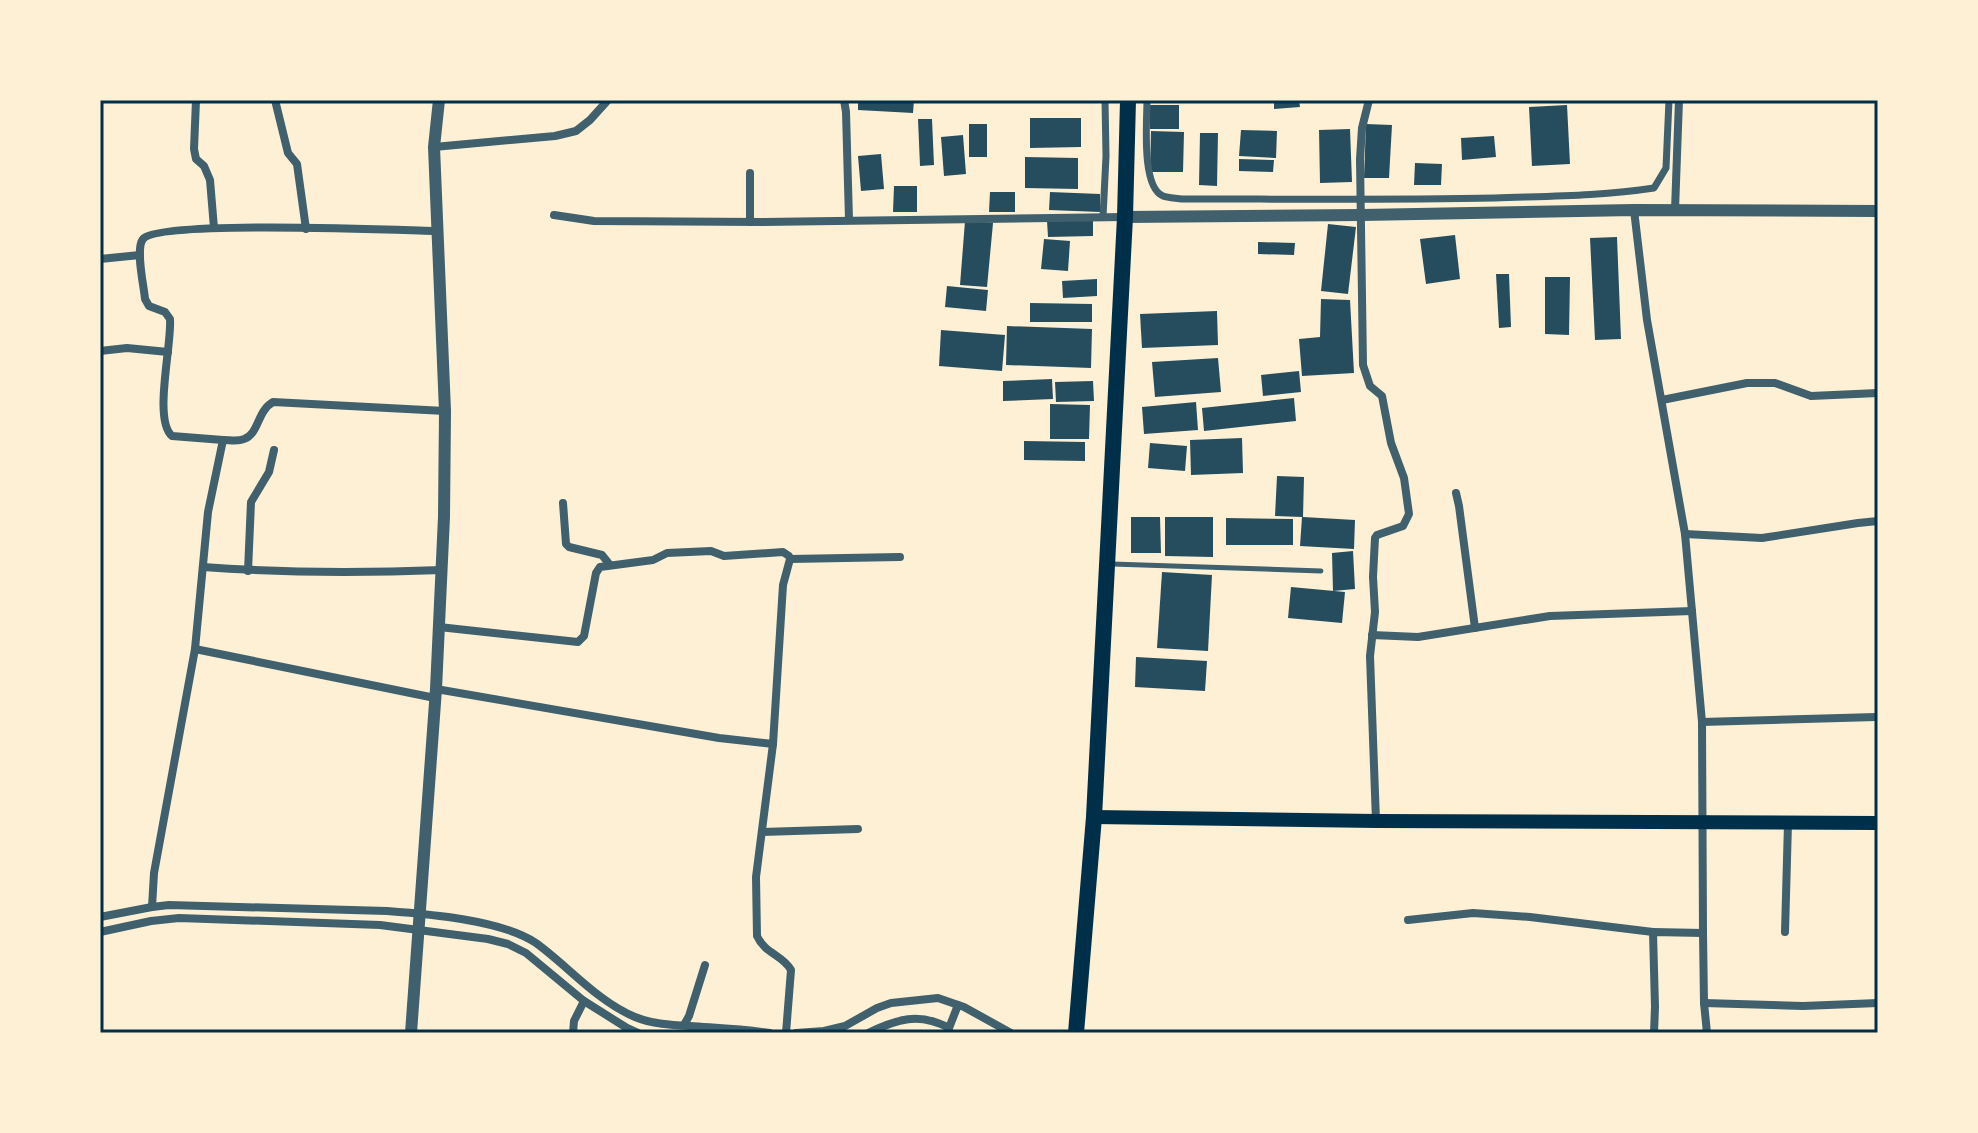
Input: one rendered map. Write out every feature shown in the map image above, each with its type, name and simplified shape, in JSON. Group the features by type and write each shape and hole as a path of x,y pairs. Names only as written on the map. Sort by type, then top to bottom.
{"highway":[{"path":"1076,1033 1094,817 1125,217 1128,100"}],"main road":[{"path":"1094,817 1878,823"}],"street":[{"path":"196,100 194,149 196,159 204,166 210,180 214,228"},
{"path":"275,100 288,153 297,164 306,229"},
{"path":"411,1033 442,570 445,411 434,147 439,100"},
{"path":"434,147 555,136 576,131 608,100"},
{"path":"844,100 849,220"},
{"path":"1103,217 1105,100"},
{"path":"1147,100 1149,178 1154,190 1163,197 1182,199 1569,196 1654,188 1666,168 1669,100"},
{"path":"1369,100 1362,128 1360,159 1363,365 1370,386 1382,396 1391,443 1404,478 1409,514 1403,526 1375,538 1375,612 1370,656 1376,821"},
{"path":"1675,210 1679,100"},
{"path":"750,173 750,222"},
{"path":"1634,210 1647,320 1685,534 1702,722 1704,1003 1707,1033"},
{"path":"554,215 594,221 750,222 1634,210 1878,211"},
{"path":"436,231 214,228 146,236 141,241 140,255 145,299 149,306 165,312 170,319 164,414 166,429 172,436 223,440 248,438 266,406 273,402 445,411"},
{"path":"100,259 140,255"},
{"path":"100,351 127,348 168,352"},
{"path":"1662,400 1760,382 1775,383 1811,396 1878,393"},
{"path":"152,907 154,873 195,649 208,512 223,440"},
{"path":"248,571 251,502 269,472 274,450"},
{"path":"1456,493 1475,628"},
{"path":"563,503 566,544 602,555 610,565"},
{"path":"1685,534 1762,538 1878,521"},
{"path":"439,627 578,642 584,636 597,569 653,560 667,553 711,551 724,556 787,553 790,559 783,585 773,744 756,877 757,936 767,951 790,966 786,1033"},
{"path":"790,559 900,557"},
{"path":"203,567 346,573 442,570"},
{"path":"1372,635 1418,637 1550,616 1692,611"},
{"path":"195,649 435,693 773,744"},
{"path":"1702,722 1876,717"},
{"path":"1785,932 1788,823"},
{"path":"762,832 858,829"},
{"path":"100,917 169,905 206,913 474,922 519,934 536,943 638,1033"},
{"path":"100,932 206,913"},
{"path":"1408,920 1473,913 1653,932 1703,933"},
{"path":"336,916 419,921 508,944 526,953 584,1001 635,1017 696,1030 742,1029 770,1033"},
{"path":"1653,932 1654,1033"},
{"path":"684,1025 705,965"},
{"path":"796,1033 845,1026 891,1003 938,998 961,1006 1008,1031"},
{"path":"573,1033 574,1021 584,1001"},
{"path":"1704,1003 1803,1006 1878,1003"},
{"path":"868,1033 906,1018 940,1023 948,1031 961,1006"}],"lane":[{"path":"1107,564 1321,571"}],"building":[{"path":"858,100 914,100 913,113 858,110"},
{"path":"1274,100 1299,100 1300,107 1274,109"},
{"path":"1150,105 1179,105 1179,129 1150,129"},
{"path":"1567,105 1570,164 1532,166 1529,107"},
{"path":"1030,118 1081,118 1081,147 1030,148"},
{"path":"918,119 932,119 934,165 920,166"},
{"path":"969,124 987,124 987,157 969,157"},
{"path":"1366,124 1392,125 1389,178 1364,178"},
{"path":"1350,129 1352,182 1320,183 1319,130"},
{"path":"1241,130 1277,131 1276,158 1239,156"},
{"path":"1151,131 1184,132 1183,172 1150,172"},
{"path":"1200,133 1218,133 1217,186 1199,185"},
{"path":"963,135 966,174 944,176 941,137"},
{"path":"1494,136 1496,157 1462,160 1461,138"},
{"path":"881,154 884,189 861,191 858,156"},
{"path":"1025,157 1078,158 1078,189 1025,188"},
{"path":"1239,159 1274,160 1273,172 1239,171"},
{"path":"1415,163 1442,164 1441,185 1414,185"},
{"path":"894,186 917,186 917,212 893,212"},
{"path":"990,192 1015,192 1015,212 989,212"},
{"path":"1050,192 1100,194 1100,212 1049,210"},
{"path":"1093,219 1093,236 1048,237 1047,221"},
{"path":"965,221 993,223 987,287 960,285"},
{"path":"1328,224 1356,227 1348,294 1321,291"},
{"path":"1455,235 1460,279 1426,284 1420,239"},
{"path":"1617,237 1621,339 1595,340 1590,238"},
{"path":"1044,239 1070,241 1068,271 1041,269"},
{"path":"1258,242 1295,243 1294,255 1258,254"},
{"path":"1496,274 1509,274 1511,327 1499,328"},
{"path":"1545,277 1570,277 1569,335 1545,334"},
{"path":"1097,279 1097,296 1063,298 1062,281"},
{"path":"947,286 988,290 986,311 945,307"},
{"path":"1321,299 1350,300 1354,373 1302,376 1299,339 1320,337"},
{"path":"1030,303 1092,304 1092,322 1030,322"},
{"path":"1217,311 1218,345 1142,348 1140,314"},
{"path":"1007,326 1092,329 1091,368 1006,365"},
{"path":"941,330 1005,335 1002,371 939,366"},
{"path":"1218,358 1221,392 1155,397 1152,362"},
{"path":"1299,371 1301,392 1263,396 1261,375"},
{"path":"1052,379 1053,399 1003,401 1003,381"},
{"path":"1093,381 1094,401 1056,402 1055,382"},
{"path":"1294,398 1296,421 1204,431 1202,408"},
{"path":"1196,402 1198,430 1144,434 1142,407"},
{"path":"1050,404 1090,405 1089,439 1050,439"},
{"path":"1242,438 1243,473 1191,475 1190,440"},
{"path":"1024,441 1085,442 1085,461 1024,460"},
{"path":"1150,443 1187,446 1185,471 1148,468"},
{"path":"1277,476 1304,477 1303,517 1355,520 1354,549 1300,546 1302,517 1275,516"},
{"path":"1131,517 1160,517 1161,553 1131,553"},
{"path":"1165,517 1213,517 1213,557 1165,556"},
{"path":"1226,518 1293,519 1293,545 1226,545"},
{"path":"1353,551 1355,589 1333,591 1332,553"},
{"path":"1162,572 1212,575 1208,651 1157,648"},
{"path":"1291,587 1345,592 1342,623 1288,618"},
{"path":"1136,657 1207,661 1205,691 1135,687"}]}
